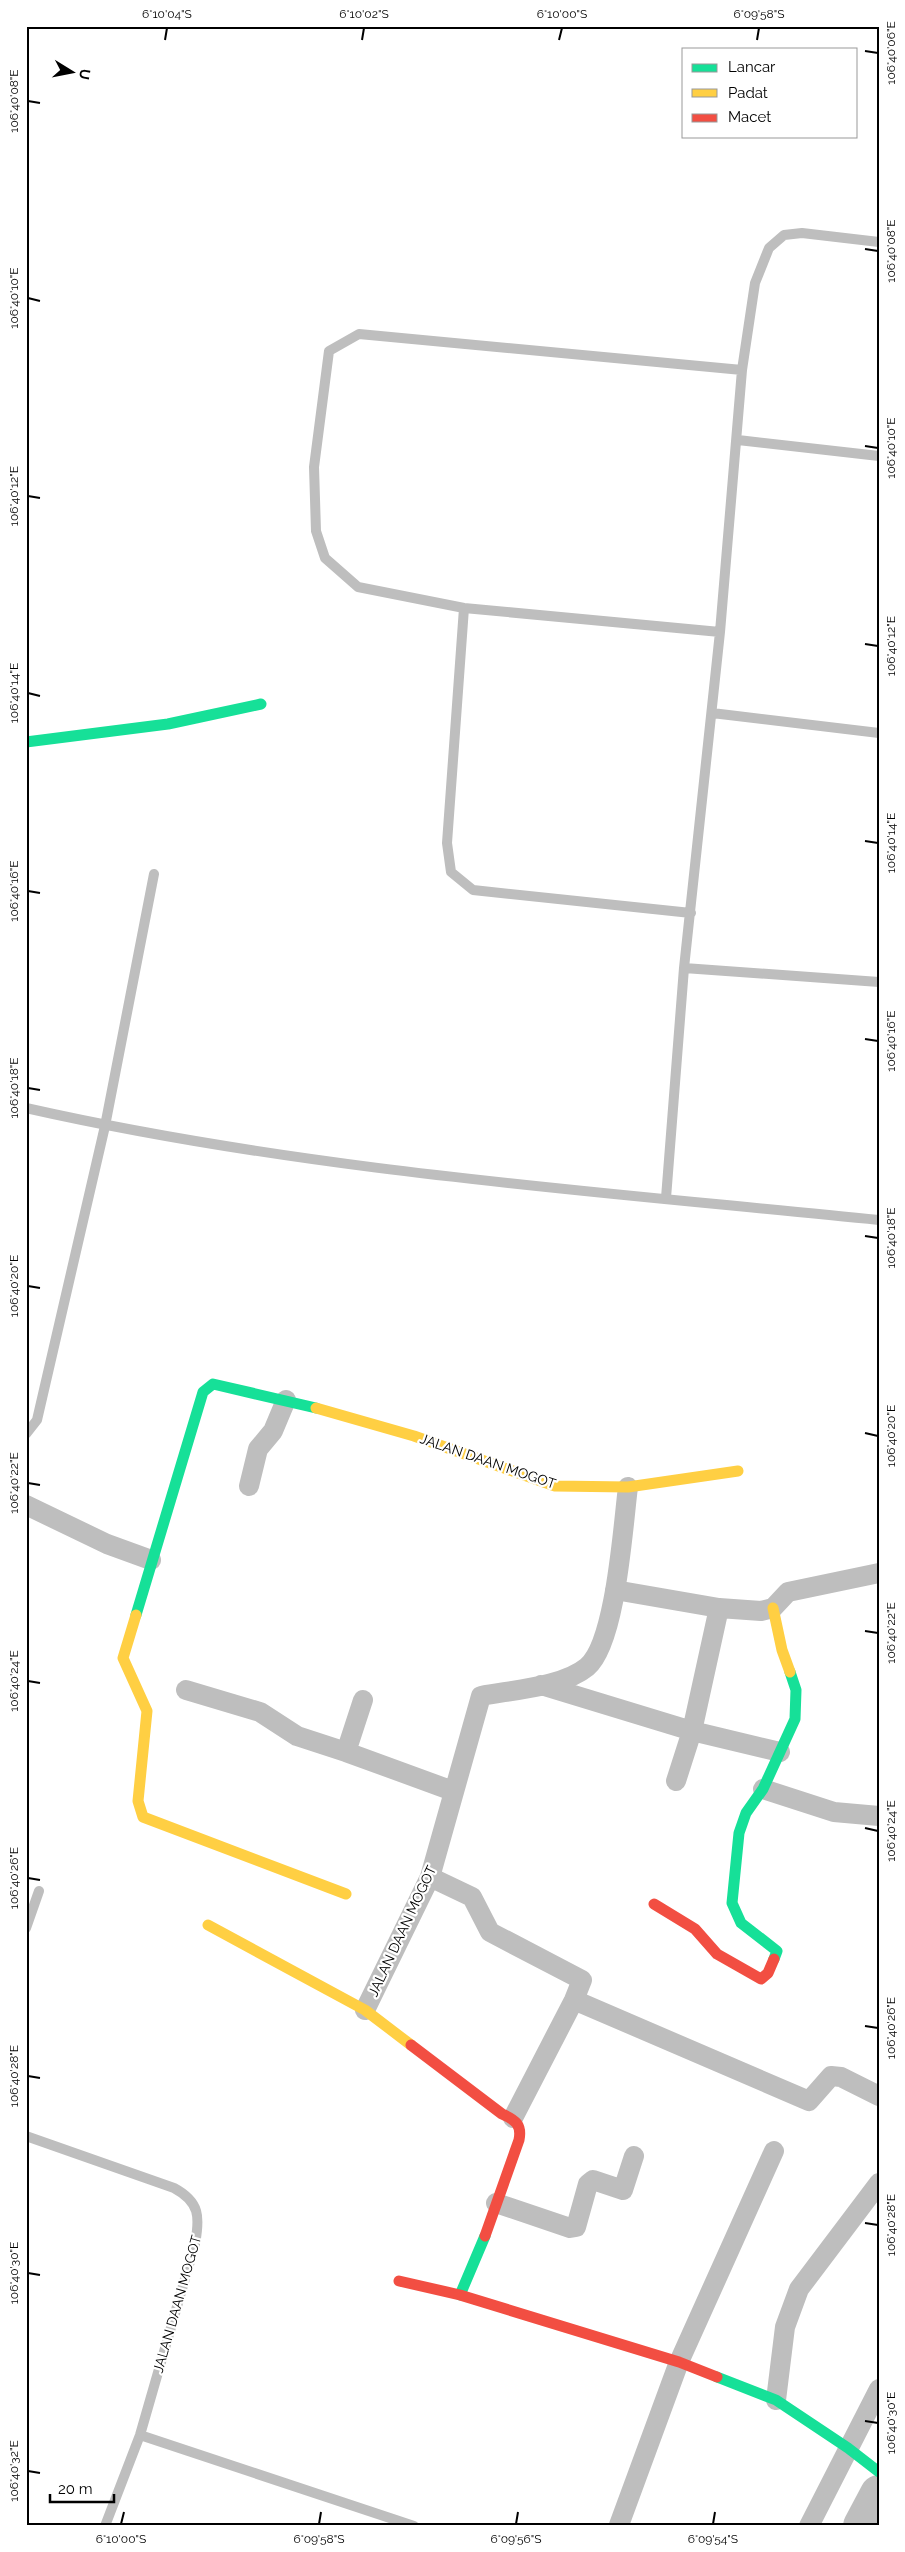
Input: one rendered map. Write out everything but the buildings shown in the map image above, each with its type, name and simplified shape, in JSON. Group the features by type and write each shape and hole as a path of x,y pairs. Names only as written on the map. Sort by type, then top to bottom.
{"street":[{"path":"26,742 59,736 166,724 261,704"},
{"name":"JALAN DAAN MOGOT","path":"151,1560 203,1392 213,1384 286,1400 414,1436 555,1486 628,1487 615,1590 600,1650 588,1667 562,1680 481,1696 430,1877 365,2010 436,2062 502,2114 513,2118"},
{"path":"249,1486 258,1449 273,1431 286,1400"},
{"path":"628,1487 738,1471"},
{"path":"26,1505 107,1544 151,1560 123,1658 147,1711 138,1801 143,1817 346,1894"},
{"path":"615,1590 719,1608 761,1611 772,1608 788,1592 879,1573"},
{"path":"676,1781 692,1731 719,1608"},
{"path":"654,1904 695,1929 717,1954 758,1978 763,1978 776,1958 777,1951 758,1939 740,1922 732,1902 739,1833 746,1813 764,1789 795,1719 796,1690 782,1650 772,1608"},
{"path":"539,1685 692,1731 780,1752"},
{"path":"186,1690 260,1712 297,1736 453,1791"},
{"path":"346,1752 363,1700"},
{"path":"764,1789 834,1812 879,1816"},
{"path":"430,1877 472,1897 490,1932 582,1980 574,2000 513,2118 519,2123 521,2132 478,2255 460,2295"},
{"path":"208,1925 291,1968 365,2010"},
{"path":"574,2000 808,2101 831,2076 840,2077 879,2096"},
{"path":"619,2524 679,2362 774,2151"},
{"path":"496,2202 570,2228 576,2227 588,2184 593,2180 623,2190 634,2156"},
{"path":"776,2400 785,2327 799,2289 879,2183"},
{"path":"399,2281 460,2295 679,2362 776,2400 852,2451 879,2472"},
{"path":"809,2526 852,2451 879,2389"}],"lane":[{"path":"666,1198 684,968 720,632 738,440 742,370 755,283 769,248 784,235 802,233 879,242"},
{"path":"720,632 464,608 358,587 325,558 316,531 314,467 330,350 359,334 742,370"},
{"path":"738,440 879,456"},
{"path":"464,608 447,843 451,872 473,890 691,913"},
{"path":"712,713 879,733"},
{"path":"26,1434 36,1420 105,1126 154,874"},
{"path":"684,968 879,982"},
{"path":"26,1108 105,1126 366,1168 879,1220"},
{"path":"26,1928 39,1890"},
{"name":"JALAN DAAN MOGOT","path":"26,2136 174,2188 192,2200 197,2212 199,2227 196,2244 140,2435 105,2526"},
{"path":"140,2435 414,2526"}],"waterway":[{"path":"862,2526 879,2494"}],"traffic: fast":[{"path":"26,742 168,724 261,704"},
{"path":"136,1615 203,1392 213,1384 316,1408"},
{"path":"774,1959 777,1951 741,1923 732,1903 739,1833 746,1813 763,1789 795,1719 796,1690 790,1672"},
{"path":"460,2295 485,2236"},
{"path":"717,2377 776,2400 848,2448 879,2472"}],"traffic: slow":[{"path":"316,1408 414,1436 555,1486 628,1487 738,1471"},
{"path":"773,1608 782,1650 790,1672"},
{"path":"136,1615 123,1658 147,1711 138,1801 143,1817 346,1894"},
{"path":"208,1925 365,2010 411,2045"}],"traffic: jam":[{"path":"654,1904 695,1929 717,1954 761,1979 768,1973 774,1959"},
{"path":"411,2045 502,2114 511,2118 519,2127 519,2140 485,2236"},
{"path":"399,2281 460,2295 679,2362 717,2377"}]}
